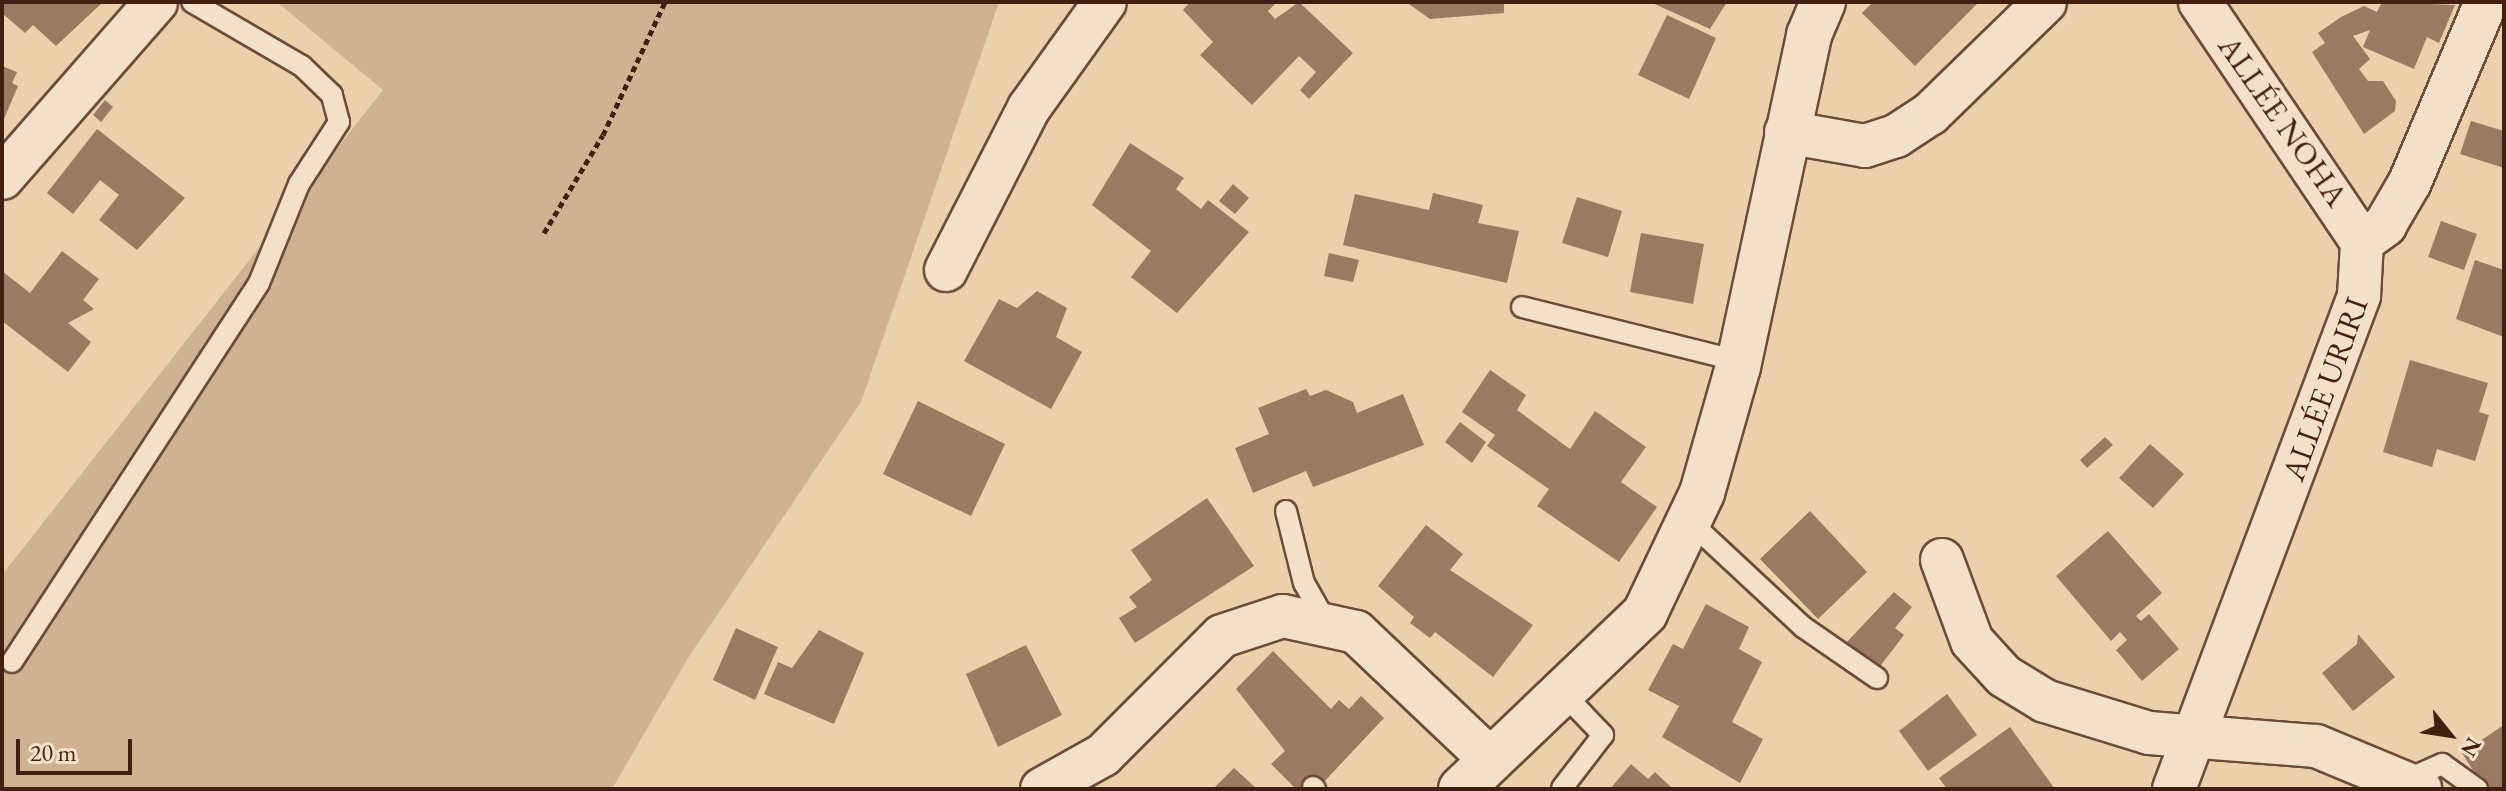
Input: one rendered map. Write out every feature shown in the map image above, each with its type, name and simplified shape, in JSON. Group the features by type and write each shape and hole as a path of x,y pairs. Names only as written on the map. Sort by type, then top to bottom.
{"main road":[{"path":"1476,774 1645,613 1689,521 1739,361 1786,132 1823,2"}],"street":[{"path":"2,178 156,2"},
{"path":"946,270 1029,108 1105,2"},
{"path":"1786,132 1865,146 1896,136 1931,113 2045,2"},
{"name":"ALLÉE NOHA","path":"2200,2 2362,242"},
{"path":"2362,242 2385,225 2410,182 2486,2"},
{"name":"ALLÉE URIRI","path":"2174,789 2359,296 2362,242"},
{"path":"1942,560 1972,641 2004,676 2094,719 2149,733 2195,731 2316,746 2412,785"},
{"path":"1042,789 1103,755 1222,636 1276,617 1325,620 1374,645 1476,774"}],"lane":[{"path":"12,662 259,283 299,184 339,122 332,95 302,66 192,2"},
{"path":"1522,307 1739,361"},
{"path":"1286,511 1304,583 1325,620"},
{"path":"1689,521 1803,627 1877,678"},
{"path":"1561,691 1603,735 1562,788"},
{"path":"2412,785 2442,764 2477,789"}],"path":[{"path":"544,233 603,135 665,2"}],"shaded area":[{"path":"277,2 999,2 861,402 688,658 612,789 2,789 2,575 383,90"}],"building":[{"path":"2,2 103,2 56,46 33,25 25,33 2,13"},
{"path":"1190,2 1277,2 1268,11 1275,19 1299,2 1353,53 1309,99 1300,90 1316,72 1299,56 1252,105 1200,55 1213,42 1183,10"},
{"path":"1406,2 1504,2 1504,13 1430,19"},
{"path":"1650,2 1727,2 1710,29"},
{"path":"1873,2 1979,2 1915,66 1862,13"},
{"path":"2382,2 2455,5 2439,43 2427,37 2414,69 2363,47 2370,30 2353,36 2370,59 2359,69 2368,81 2383,81 2396,101 2395,111 2364,134 2312,52 2325,43 2318,33 2364,6 2377,12"},
{"path":"1667,15 1716,38 1689,99 1638,75"},
{"path":"2,66 17,72 12,83 18,86 4,119"},
{"path":"105,100 113,107 101,122 93,115"},
{"path":"2471,121 2504,131 2504,168 2460,154"},
{"path":"97,129 185,198 137,250 99,220 119,195 100,180 73,214 47,193"},
{"path":"1130,143 1184,178 1176,189 1201,209 1208,200 1249,232 1177,313 1131,277 1151,251 1092,205"},
{"path":"1233,184 1249,198 1235,214 1219,201"},
{"path":"1433,193 1483,205 1478,223 1519,231 1507,283 1343,245 1355,194 1429,210"},
{"path":"1577,197 1622,211 1608,257 1562,243"},
{"path":"2441,221 2477,234 2464,270 2428,257"},
{"path":"1641,233 1704,244 1693,304 1630,292"},
{"path":"62,251 99,279 83,300 94,309 68,323 91,342 68,372 2,321 2,271 30,293"},
{"path":"1329,253 1359,260 1353,282 1324,276"},
{"path":"2475,260 2504,270 2504,337 2456,319"},
{"path":"1037,291 1067,308 1056,337 1082,352 1051,409 964,361 999,299 1017,308"},
{"path":"2410,360 2488,383 2479,412 2489,415 2475,461 2437,449 2432,467 2383,452"},
{"path":"1490,370 1526,395 1517,410 1570,449 1595,411 1646,447 1621,482 1657,507 1619,562 1537,506 1549,489 1487,446 1495,435 1462,412"},
{"path":"1306,389 1310,396 1326,390 1353,402 1357,413 1403,394 1424,445 1313,487 1306,471 1253,493 1235,448 1269,434 1258,408"},
{"path":"918,401 1005,444 971,516 883,474"},
{"path":"1460,422 1486,442 1472,463 1445,442"},
{"path":"2105,437 2113,445 2087,468 2080,460"},
{"path":"2150,444 2184,474 2153,508 2119,478"},
{"path":"1207,498 1254,566 1135,643 1119,618 1137,607 1129,597 1152,580 1131,550"},
{"path":"1810,511 1867,572 1818,619 1760,559"},
{"path":"1426,525 1463,554 1450,570 1533,625 1493,677 1435,632 1430,638 1410,623 1414,617 1378,586"},
{"path":"2108,531 2162,593 2136,616 2141,621 2149,614 2179,649 2142,681 2116,650 2127,640 2120,632 2111,641 2056,576"},
{"path":"1894,592 1912,607 1895,628 1904,635 1878,669 1846,643"},
{"path":"1706,604 1749,627 1739,649 1762,662 1732,722 1763,739 1740,783 1662,737 1679,706 1648,690 1673,644 1683,649"},
{"path":"736,628 778,647 755,700 713,680"},
{"path":"819,630 864,653 834,724 764,694 778,662 792,668"},
{"path":"2358,634 2395,677 2353,711 2322,673 2357,644"},
{"path":"1026,645 1062,715 998,747 966,674"},
{"path":"1273,651 1331,709 1339,700 1349,709 1361,696 1384,718 1321,785 1296,789 1271,764 1285,751 1236,689"},
{"path":"1947,694 1977,735 1928,771 1899,731"},
{"path":"2504,725 2504,789 2485,789 2462,753"},
{"path":"2010,727 2055,789 1947,789 1939,778"},
{"path":"1631,764 1648,779 1655,772 1673,789 1610,789"},
{"path":"1234,768 1257,789 1213,789"}]}
